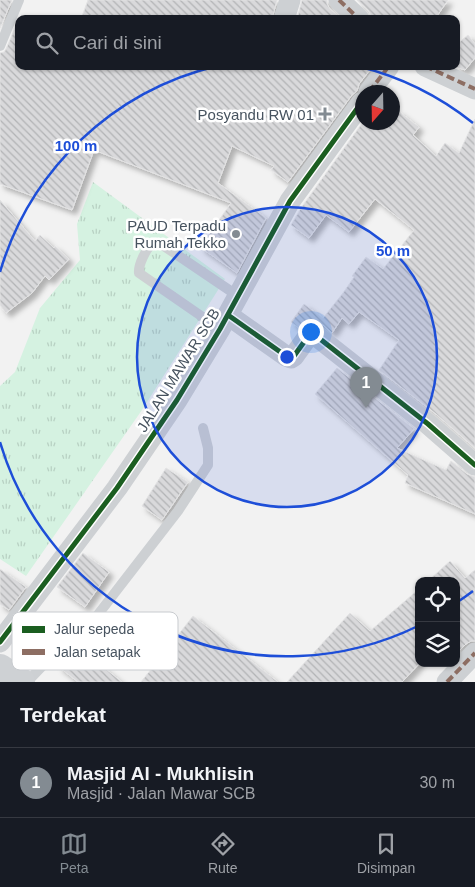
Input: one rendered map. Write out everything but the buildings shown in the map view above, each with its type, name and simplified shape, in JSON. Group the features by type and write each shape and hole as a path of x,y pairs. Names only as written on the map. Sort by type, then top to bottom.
{"main road":[{"path":"0,668 22,682"}],"street":[{"path":"285,15 290,0"},
{"path":"339,0 355,15"},
{"path":"375,85 386,70"},
{"path":"434,70 475,89"},
{"name":"JALAN MAWAR SCB","path":"23,612 117,488 176,400 224,322 290,201 355,112"},
{"path":"224,322 291,358 309,335 315,335 428,424 475,465"},
{"name":"JALAN MAWAR SCB","path":"0,642 12,626"},
{"path":"447,682 475,653"}],"lane":[{"path":"0,46 19,0"},
{"path":"224,322 139,273 139,264 150,245 155,243 161,244 238,296"},
{"path":"100,612 178,511 208,465 208,448 203,428"},
{"path":"27,682 39,670"}],"green space":[{"path":"93,182 225,279 142,410 26,576 0,559 0,386 15,372 40,308 80,260 77,224"}],"marked path":[{"path":"339,0 355,15"},
{"path":"374,85 386,70"},
{"path":"434,70 475,89"},
{"path":"447,682 475,653"}],"cycle path":[{"path":"23,612 117,488 177,400 220,329 290,201 355,112"},
{"path":"228,315 291,358 309,335 315,335 428,424 475,465"},
{"path":"0,642 12,626"}],"place":[{"name":"Posyandu RW 01","path":"325,114"},
{"name":"PAUD Terpadu Rumah Tekko","path":"236,234"},
{"name":"Masjid Al - Mukhlisin","path":"366,408"}]}
